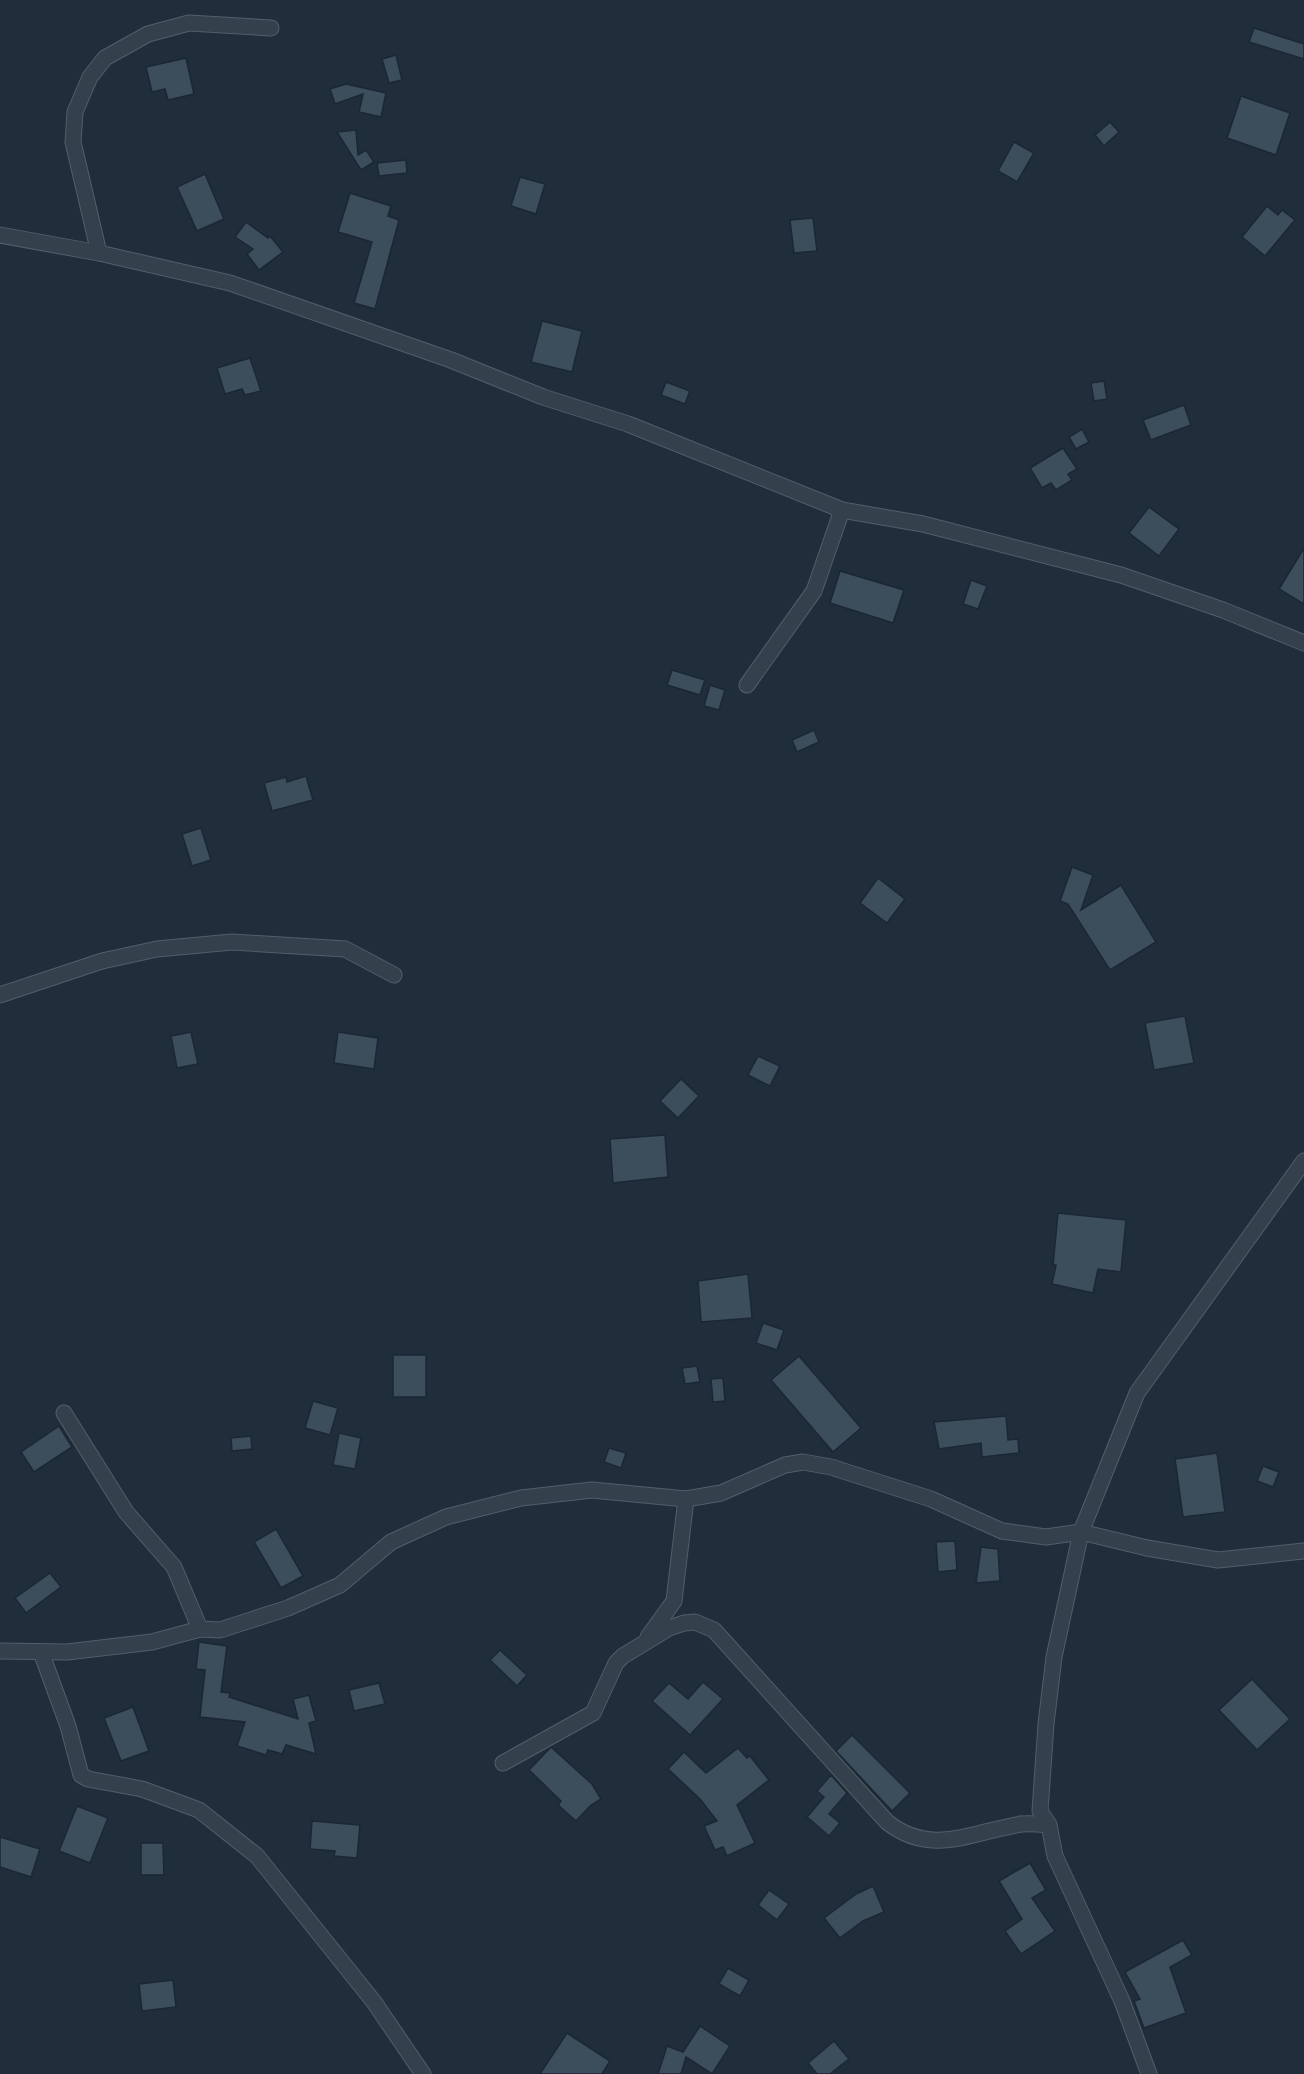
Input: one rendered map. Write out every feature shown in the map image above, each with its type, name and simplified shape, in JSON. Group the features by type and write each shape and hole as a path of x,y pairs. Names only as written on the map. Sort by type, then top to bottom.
{"street":[{"path":"99,253 73,142 75,112 90,77 105,58 148,34 189,23 271,28"},
{"path":"0,235 99,253 230,283 543,397 628,424 842,510 922,524 1121,575 1223,610 1304,643"},
{"path":"747,685 814,591 842,510"},
{"path":"0,995 102,961 156,949 232,942 345,950 394,975"},
{"path":"1149,2074 1122,2001 1055,1856 1049,1825 1040,1811 1046,1725 1054,1657 1081,1532 1137,1393 1304,1161"},
{"path":"64,1413 126,1512 174,1567 200,1629"},
{"path":"0,1651 67,1652 152,1642 200,1629 220,1630 288,1608 340,1585 391,1542 446,1517 521,1498 592,1490 686,1499 721,1493 785,1465 803,1462 831,1467 931,1499 1002,1531 1046,1537 1081,1532 1147,1548 1218,1560 1304,1551"},
{"path":"644,1643 674,1601 686,1499"},
{"path":"503,1763 593,1713 616,1663 644,1643 684,1623 695,1622 714,1630 887,1822 912,1838 932,1841 979,1835 1024,1823 1049,1825"},
{"path":"41,1652 68,1726 81,1775 88,1779 142,1789 199,1809 257,1856 374,2002 423,2074"}],"building":[{"path":"1254,28 1304,44 1304,59 1249,42"},
{"path":"396,55 402,80 389,83 382,59"},
{"path":"186,58 194,94 168,100 165,89 152,92 146,67"},
{"path":"346,84 386,93 381,117 359,112 363,94 335,104 330,89"},
{"path":"1241,96 1290,113 1276,155 1227,138"},
{"path":"1110,122 1119,132 1104,146 1095,135"},
{"path":"356,130 358,155 366,150 374,162 361,170 337,132"},
{"path":"1014,142 1034,153 1017,182 998,171"},
{"path":"406,160 407,173 379,176 377,163"},
{"path":"205,174 224,219 197,231 177,187"},
{"path":"520,177 545,184 536,214 511,206"},
{"path":"350,193 391,206 388,216 399,220 375,309 354,303 372,242 338,232"},
{"path":"1267,206 1278,215 1282,210 1295,220 1265,256 1242,237"},
{"path":"813,218 817,251 794,253 790,220"},
{"path":"246,222 268,238 270,236 283,252 259,270 247,254 253,249 235,237"},
{"path":"542,321 582,331 572,372 531,362"},
{"path":"250,358 261,391 245,395 242,389 225,394 217,368"},
{"path":"1104,381 1107,399 1094,401 1091,383"},
{"path":"666,382 690,391 685,404 661,395"},
{"path":"1184,405 1191,425 1151,440 1143,420"},
{"path":"1082,429 1089,442 1076,449 1069,437"},
{"path":"1063,448 1077,469 1068,474 1072,480 1056,490 1051,483 1042,488 1030,468"},
{"path":"1149,507 1179,529 1159,556 1129,533"},
{"path":"1304,548 1304,604 1279,589"},
{"path":"840,571 904,590 893,623 830,603"},
{"path":"971,580 987,586 978,609 963,604"},
{"path":"672,670 705,680 700,695 667,685"},
{"path":"710,685 725,690 719,710 704,706"},
{"path":"814,730 819,742 797,752 792,740"},
{"path":"306,776 313,800 272,811 264,783 286,777 287,782"},
{"path":"201,828 211,860 192,866 182,834"},
{"path":"1072,867 1093,875 1081,910 1121,885 1156,942 1110,970 1068,904 1060,901"},
{"path":"878,878 905,899 887,923 860,903"},
{"path":"1185,1016 1194,1063 1154,1070 1145,1023"},
{"path":"191,1032 198,1064 177,1068 171,1036"},
{"path":"338,1032 378,1038 374,1069 334,1063"},
{"path":"758,1056 780,1066 770,1086 748,1075"},
{"path":"681,1079 699,1096 678,1118 660,1101"},
{"path":"665,1135 668,1177 613,1183 610,1139"},
{"path":"1058,1213 1126,1220 1121,1272 1098,1269 1093,1293 1052,1284 1056,1265 1053,1265"},
{"path":"748,1274 752,1318 701,1322 698,1281"},
{"path":"763,1323 784,1330 777,1350 756,1343"},
{"path":"393,1355 426,1355 426,1397 393,1397"},
{"path":"799,1356 861,1428 833,1452 771,1380"},
{"path":"697,1366 700,1382 685,1384 682,1368"},
{"path":"723,1378 725,1401 713,1402 711,1379"},
{"path":"313,1401 338,1408 330,1435 305,1428"},
{"path":"1006,1416 1008,1440 1018,1439 1019,1453 982,1457 981,1443 939,1449 934,1422"},
{"path":"59,1426 72,1447 34,1472 21,1452"},
{"path":"339,1433 361,1438 355,1469 333,1465"},
{"path":"251,1436 252,1449 232,1451 231,1438"},
{"path":"609,1448 626,1453 621,1468 604,1462"},
{"path":"1217,1453 1225,1512 1183,1517 1175,1459"},
{"path":"1263,1466 1279,1472 1273,1487 1257,1481"},
{"path":"276,1529 303,1576 281,1588 254,1542"},
{"path":"955,1541 957,1570 938,1572 936,1542"},
{"path":"981,1547 998,1549 1000,1581 976,1583"},
{"path":"50,1573 61,1587 26,1613 15,1598"},
{"path":"199,1642 227,1646 221,1692 230,1693 229,1697 298,1719 293,1699 309,1695 316,1721 309,1723 316,1754 286,1745 282,1754 268,1750 266,1755 237,1746 245,1722 200,1717 205,1670 196,1669"},
{"path":"500,1650 527,1675 517,1686 490,1660"},
{"path":"1252,1679 1290,1719 1257,1750 1219,1710"},
{"path":"703,1682 723,1699 690,1735 652,1701 669,1683 688,1699"},
{"path":"379,1683 385,1704 354,1711 349,1690"},
{"path":"133,1707 149,1751 121,1761 104,1718"},
{"path":"852,1735 910,1793 892,1811 836,1751"},
{"path":"551,1747 592,1784 601,1799 590,1806 576,1821 558,1805 561,1801 529,1770"},
{"path":"738,1748 747,1758 750,1756 769,1780 737,1805 755,1843 727,1856 723,1847 715,1850 704,1826 717,1821 700,1799 668,1769 684,1752 706,1773"},
{"path":"831,1775 847,1793 829,1814 840,1823 829,1836 807,1817 824,1797 817,1791"},
{"path":"77,1806 108,1818 90,1863 59,1851"},
{"path":"312,1821 360,1825 357,1858 334,1856 335,1851 310,1849"},
{"path":"0,1837 40,1849 31,1877 0,1867"},
{"path":"141,1843 163,1843 164,1875 141,1875"},
{"path":"1030,1863 1046,1890 1032,1898 1055,1931 1021,1954 1005,1931 1022,1919 999,1881"},
{"path":"873,1886 884,1912 863,1921 840,1938 824,1918 856,1894"},
{"path":"769,1890 789,1904 777,1920 758,1905"},
{"path":"1183,1940 1192,1955 1170,1967 1186,2013 1144,2028 1134,2001 1140,1999 1125,1972"},
{"path":"728,1968 749,1980 740,1996 719,1984"},
{"path":"173,1980 176,2007 142,2011 139,1984"},
{"path":"700,2026 730,2046 712,2074 686,2057 681,2074 658,2074 667,2046 683,2052"},
{"path":"567,2033 610,2061 602,2074 540,2074"},
{"path":"834,2041 849,2059 830,2074 817,2074 808,2063"}]}
